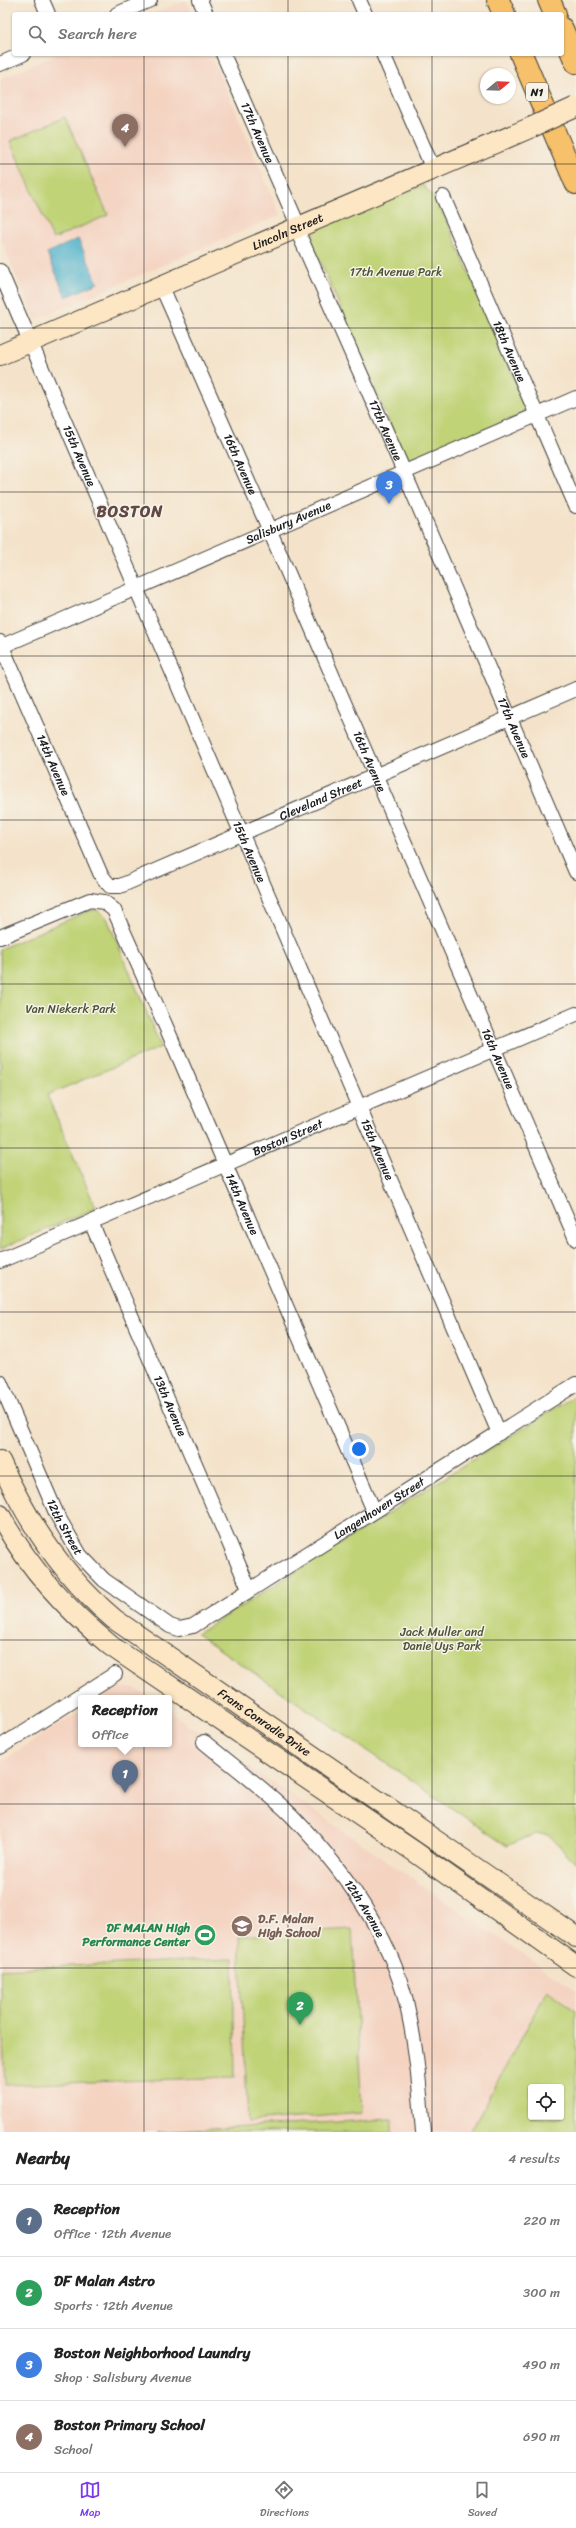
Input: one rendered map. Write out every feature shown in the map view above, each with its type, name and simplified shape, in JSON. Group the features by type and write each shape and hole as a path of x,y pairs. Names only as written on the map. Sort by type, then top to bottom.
{"highway":[{"path":"498,0 503,12"},
{"path":"549,0 555,12"},
{"path":"564,34 576,62"},
{"name":"N1","path":"522,56 576,183"}],"main road":[{"name":"Lincoln Street","path":"0,355 576,108"},
{"name":"Frans Conradie Drive","path":"0,1461 22,1507 50,1552 73,1581 114,1619 576,1937"},
{"name":"Frans Conradie Drive","path":"0,1515 18,1546 49,1588 86,1626 111,1646 415,1852 576,1966"}],"street":[{"path":"42,0 47,12"},
{"path":"122,12 150,0"},
{"path":"200,0 205,12"},
{"path":"359,0 365,12"},
{"path":"0,64 18,56"},
{"name":"17th Avenue","path":"224,56 576,872"},
{"path":"384,56 433,169"},
{"name":"18th Avenue","path":"443,197 576,506"},
{"name":"15th Avenue","path":"0,272 136,588 139,600 241,833 498,1433"},
{"name":"16th Avenue","path":"161,286 270,530 576,1239"},
{"name":"Salisbury Avenue","path":"1,645 576,398"},
{"name":"14th Avenue","path":"1,645 101,875 110,886"},
{"name":"Cleveland Street","path":"110,886 120,886 576,689"},
{"name":"14th Avenue","path":"0,937 83,902 97,900 104,902 117,916 226,1164 374,1512"},
{"name":"Boston Street","path":"0,1261 576,1014"},
{"name":"13th Avenue","path":"91,1222 249,1590"},
{"name":"12th Street","path":"0,1382 54,1510 80,1555 104,1580 129,1599 170,1626 182,1629"},
{"name":"Langenhoven Street","path":"182,1629 193,1626 576,1384"},
{"path":"82,1695 115,1674"},
{"path":"0,1747 78,1697"},
{"name":"12th Avenue","path":"204,1742 291,1815 331,1859 368,1912 384,1944 409,2013 418,2067 422,2132"}],"shaded area":[{"path":"186,0 192,12 158,12"},
{"path":"53,56 212,56 280,215 35,320 0,238 0,79"},
{"path":"117,1688 135,1688 146,1695 106,1695"},
{"name":"D.F. Malan High School","path":"78,1713 78,1747 172,1747 172,1713 576,1991 576,2132 0,2132 0,1762"}],"green space":[{"path":"65,117 108,215 53,239 10,141"},
{"name":"17th Avenue Park","path":"423,185 437,201 453,235 526,407 521,415 414,458 406,455 400,448 310,237 316,230"},
{"name":"Van Niekerk Park","path":"97,910 107,918 161,1047 47,1095 96,1208 0,1249 0,949 88,911"},
{"name":"Jack Muller and Danie Uys Park","path":"576,1395 576,1863 548,1834 535,1834 507,1846 197,1634"},
{"path":"352,1929 362,2113 248,2122 239,1936"},
{"path":"233,1959 235,2077 5,2085 0,1969"},
{"path":"547,1990 576,2010 576,2132 470,2132"},
{"path":"392,2119 392,2132 157,2132"}],"water":[{"path":"78,239 98,283 66,297 47,253"}],"place":[{"name":"Boston Primary School","path":"125,147"},
{"name":"Boston Neighborhood Laundry","path":"389,504"},
{"name":"Reception","path":"125,1793"},
{"name":"D.F. Malan High School","path":"242,1926"},
{"name":"DF MALAN High Performance Center","path":"205,1935"},
{"name":"DF Malan Astro","path":"300,2025"}],"district":[{"name":"BOSTON","path":"130,511"}]}
